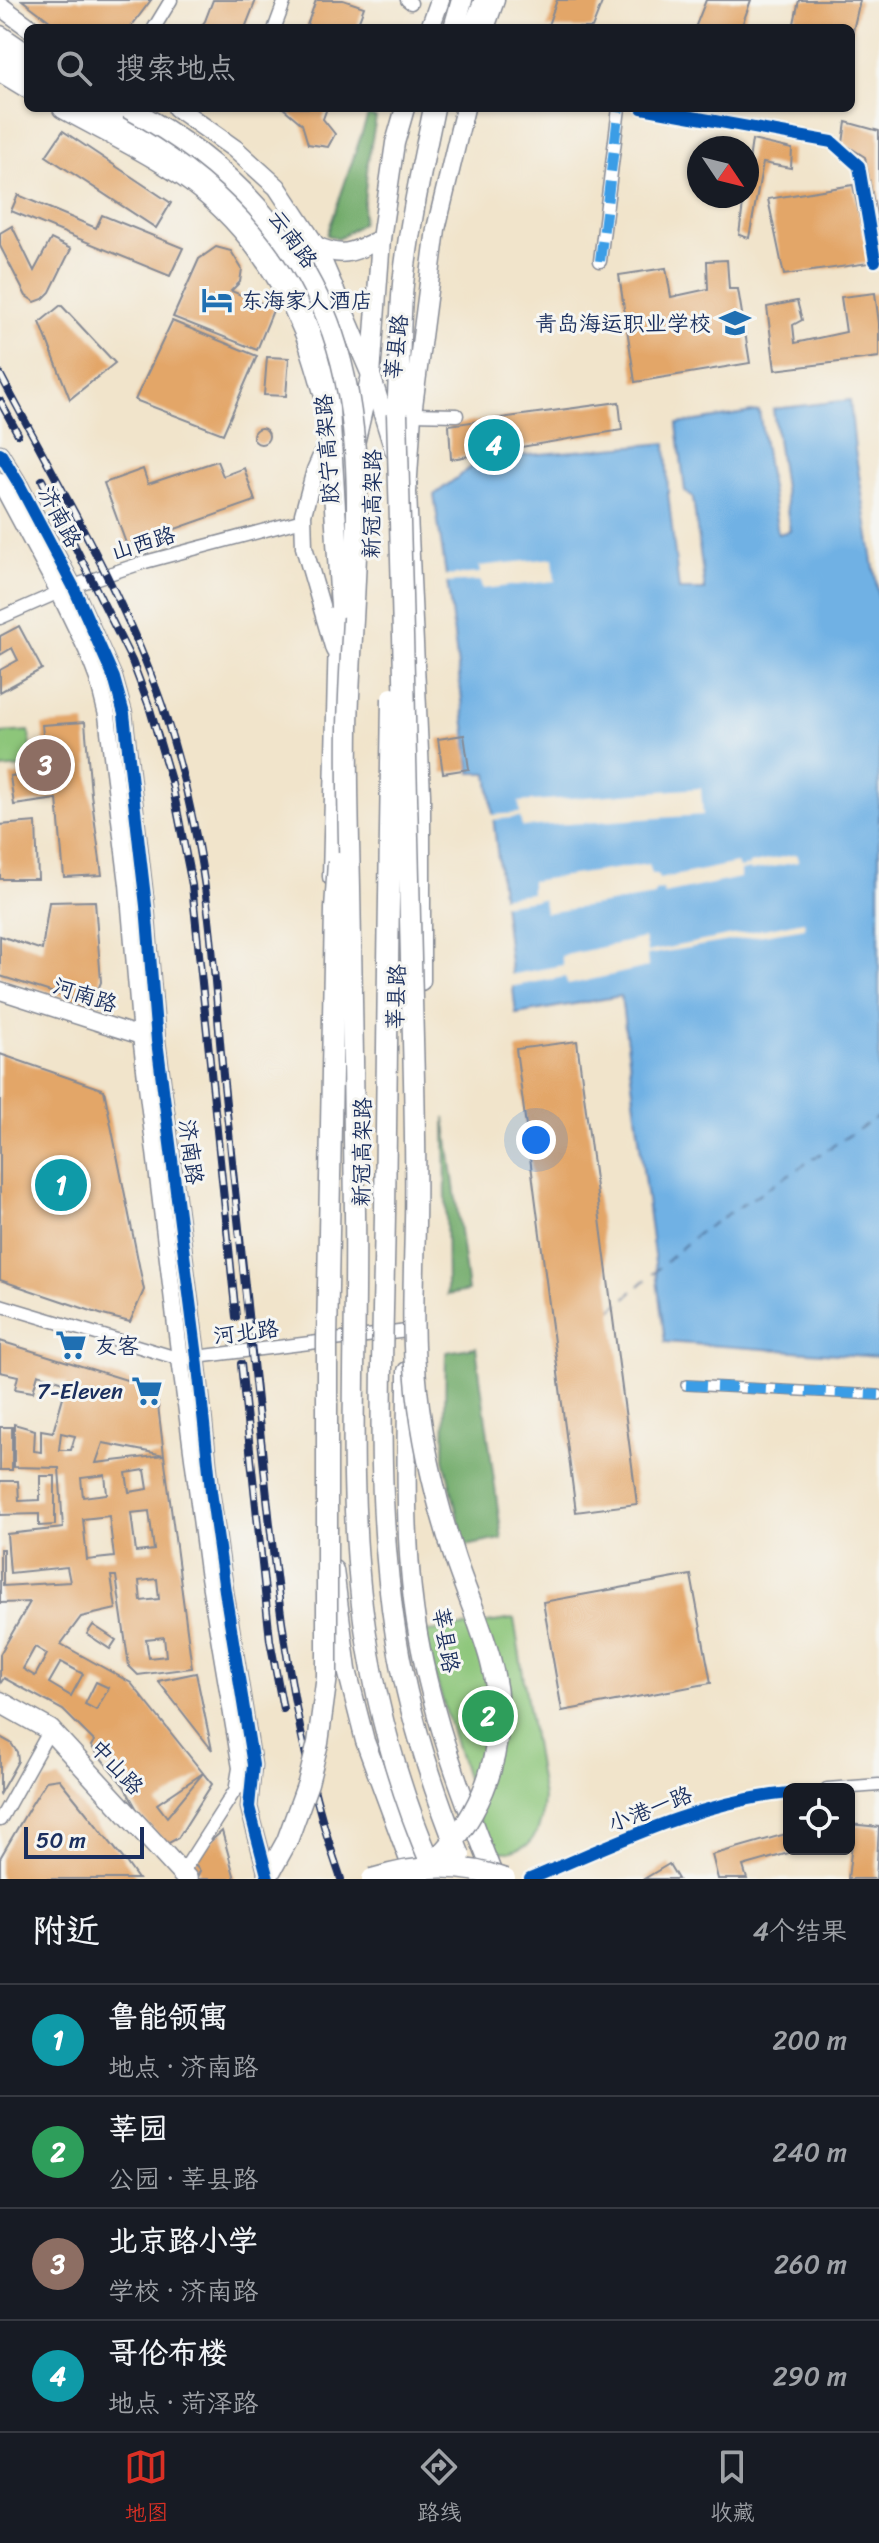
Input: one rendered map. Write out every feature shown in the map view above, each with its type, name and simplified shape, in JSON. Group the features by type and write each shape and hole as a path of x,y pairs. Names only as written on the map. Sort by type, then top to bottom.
{"main road":[{"path":"431,24 440,0"},
{"path":"455,24 462,0"},
{"path":"475,24 485,0"},
{"path":"486,24 495,0"},
{"path":"0,6 25,24"},
{"path":"0,36 24,52"},
{"path":"0,52 24,67"},
{"path":"0,71 24,86"},
{"path":"70,112 172,168 227,212 250,238 270,267 305,334 329,409 347,730 335,909 327,1341 327,1676 318,1743 308,1783 287,1841 267,1879"},
{"name":"云南路","path":"103,112 151,138 186,163 229,198 267,238 303,294 324,350 349,470"},
{"name":"胶宁高架路","path":"135,112 207,158 259,209 287,243 315,290 336,345 350,399 356,469 347,730"},
{"name":"云南路","path":"183,112 235,149 277,187 316,246 371,375 407,492"},
{"name":"莘县路","path":"404,112 395,143 381,239 371,375 342,509 336,658 324,1343 331,1544 347,1670 365,1741 414,1879"},
{"path":"411,224 433,112"},
{"path":"414,1879 449,1847 474,1811 495,1753 499,1713 490,1659 455,1559 433,1480 417,1390 414,1344 414,1072 403,289 422,167 440,112"},
{"name":"莘县路","path":"464,112 436,229 404,414 421,795 422,974 407,1331 407,1526 418,1632 432,1698 448,1753 495,1879"},
{"path":"316,246 330,252 350,254 381,239"},
{"name":"新冠高架路","path":"404,414 387,981 385,1532 395,1633 415,1726 434,1789 470,1879"},
{"name":"新冠高架路","path":"347,730 356,1220 355,1497 359,1567 370,1663 386,1731 408,1802 438,1879"},
{"name":"中山路","path":"0,1702 50,1730 182,1877"},
{"path":"372,1879 435,1867 475,1870 505,1879"}],"street":[{"path":"156,24 171,0"},
{"path":"276,24 285,0"},
{"path":"600,261 619,112"},
{"path":"664,112 832,142 859,166 875,261"},
{"path":"336,401 330,437 315,470 303,520 304,547 336,658"},
{"path":"404,414 457,415"},
{"name":"济南路","path":"0,453 19,484 66,589 98,679 107,715 128,884 141,1036 253,1765 249,1807 267,1879"},
{"name":"济南路","path":"0,482 66,589 114,678 124,714 146,906 208,1571 241,1768 238,1786"},
{"name":"山西路","path":"0,618 66,589 145,562 303,520"},
{"name":"河南路","path":"0,991 157,1041"},
{"name":"河北路","path":"0,1305 189,1358 407,1331"},
{"path":"686,1385 879,1395"},
{"path":"0,1820 50,1730"},
{"path":"182,1877 253,1765"},
{"path":"855,1787 879,1785"},
{"name":"小港一路","path":"530,1879 711,1807 783,1794"},
{"path":"556,1879 563,1865"}],"green space":[{"path":"368,115 376,118 362,223 338,239 327,235"},
{"path":"29,731 33,766 0,769 0,733"},
{"path":"445,1117 468,1291 447,1295"},
{"path":"476,1347 502,1539 465,1546 444,1459 446,1352"},
{"path":"514,1619 543,1798 537,1832 528,1845 509,1852 494,1851 484,1836 422,1633"}],"water":[{"path":"850,400 879,599 879,1357 665,1342 621,996 516,1014 488,773 471,773 434,495 482,459 666,443 668,493 679,590 705,590 693,498 685,491 677,424 759,411 778,534 790,531 773,409"}],"pier":[{"path":"553,558 555,581 482,589 480,581 445,583 444,576 480,573 479,566"},
{"path":"701,788 703,815 522,827 520,817 492,820 491,815 520,813 519,802"},
{"path":"797,854 798,862 740,871 740,878 664,894 663,890 655,891 655,896 545,913 543,899 499,905 498,897 531,893 531,881 649,864 652,874 657,874 659,879 737,863 739,868"},
{"path":"804,921 805,928 647,955 648,967 568,985 565,977 509,987 508,975 563,965 561,956 644,938 647,952"}],"building":[{"path":"22,0 151,0 133,24 54,24"},
{"path":"213,0 256,0 247,24 203,24"},
{"path":"316,0 343,0 364,7 358,24 307,24"},
{"path":"557,0 603,0 594,24 548,24"},
{"path":"706,0 751,0 742,24 697,24"},
{"path":"799,0 860,0 855,24 794,24"},
{"path":"288,112 326,112 323,119 335,134 328,147 308,144 302,124"},
{"path":"846,122 879,131 879,230 865,157 843,143"},
{"path":"63,131 171,203 156,228 46,156"},
{"path":"759,142 792,149 791,168 763,163 759,184"},
{"path":"853,185 869,263 784,275 768,199"},
{"path":"18,195 96,228 102,215 183,248 170,276 11,211"},
{"path":"742,208 755,208 749,238 739,235"},
{"path":"12,226 34,271 51,239 71,249 50,292 35,302 26,296 0,246 0,233"},
{"name":"东海家人酒店","path":"216,247 231,251 242,269 240,282 231,291 274,308 257,350 173,317 199,259"},
{"path":"727,260 729,289 738,289 750,363 635,382 619,275 666,268 671,297 708,289 707,261"},
{"path":"875,293 879,357 775,370 767,307 797,301 802,320 793,325 795,343 846,332 841,297"},
{"path":"61,305 115,363 70,399 40,322"},
{"path":"172,321 257,356 223,434 135,400"},
{"path":"267,357 289,358 286,396 264,395"},
{"path":"619,402 622,430 451,459 449,425"},
{"path":"261,428 269,436 261,444 253,436"},
{"path":"217,461 223,476 244,468 255,501 127,546 104,483 143,469 148,484"},
{"path":"19,626 42,669 0,692 0,670 18,660 12,648 0,655 0,636"},
{"path":"85,722 102,875 64,877 57,799 14,805 10,776 47,772 42,725"},
{"path":"464,735 469,769 443,773 438,739"},
{"path":"36,822 38,879 0,879 0,825"},
{"path":"95,901 101,982 92,1005 0,976 0,936 42,950 49,902"},
{"path":"577,1041 637,1504 576,1512 516,1049"},
{"path":"0,1054 104,1090 144,1290 130,1322 0,1280"},
{"path":"0,1341 156,1389 192,1668 138,1675 129,1666 116,1576 111,1576 116,1609 81,1617 61,1644 131,1683 212,1784 178,1838 167,1844 140,1815 124,1786 91,1746 94,1741 63,1710 4,1678 0,1684 0,1654 30,1602 0,1603 0,1549 3,1549 3,1586 70,1582 67,1567 10,1573 7,1534 63,1528 59,1468 14,1467 14,1424 35,1430 34,1451 41,1452 41,1430 53,1432 67,1383 38,1374 33,1392 15,1389 18,1376 0,1372","holes":["61,1433 75,1436 71,1450 59,1450","103,1443 164,1455 96,1463","145,1470 148,1489 129,1492 126,1473","105,1475 107,1494 83,1497 81,1478","149,1511 154,1550 136,1552 131,1513","109,1516 114,1557 87,1560 83,1519","157,1579 159,1599 141,1601 139,1581","164,1637 166,1656 149,1658 146,1639","35,1647 47,1654 35,1676 23,1669","61,1662 83,1674 71,1696 49,1683","96,1682 109,1688 96,1710 85,1704","203,1773 167,1817 157,1804"]},
{"path":"0,1427 12,1427 12,1470 0,1470"},
{"path":"40,1476 55,1476 55,1525 39,1526 39,1514 0,1515 0,1481 18,1481 19,1501 40,1500"},
{"path":"691,1575 711,1683 562,1711 543,1602"},
{"path":"93,1625 116,1640 110,1649 87,1634"},
{"path":"196,1673 212,1750 158,1681"},
{"path":"0,1737 11,1743 18,1761 0,1793"},
{"path":"59,1779 138,1879 0,1879 0,1858 31,1805 46,1781"},
{"path":"855,1825 879,1827 876,1879 848,1879 851,1855 855,1855"},
{"path":"222,1831 235,1879 196,1879 200,1871 194,1864 199,1852"},
{"path":"783,1835 783,1855 743,1866 747,1879 718,1879 712,1855"},
{"path":"669,1864 678,1879 644,1879"}],"ferry route":[{"path":"612,1310 697,1234 879,1116"}],"railway":[{"path":"0,374 87,536 128,620 162,705 187,795 209,918 242,1262 281,1612 310,1774 341,1879"},
{"path":"0,401 18,434"},
{"path":"42,480 132,661 172,784 192,885 236,1317"},
{"path":"241,1364 270,1640 283,1709"}],"marked path":[{"path":"600,261 619,112"},
{"path":"686,1385 879,1395"}],"cycle path":[{"path":"664,112 832,142 859,166 875,261"},
{"path":"0,453 73,586 114,678 124,714 146,906 157,1041 211,1491 253,1765 249,1807 268,1879"},
{"path":"530,1879 656,1826 722,1805 783,1794"}],"place":[{"name":"东海家人酒店","path":"217,300"},
{"name":"青岛海运职业学校","path":"735,323"},
{"name":"哥伦布楼","path":"494,445"},
{"name":"北京路小学","path":"45,765"},
{"name":"鲁能领寓","path":"61,1185"},
{"name":"友客","path":"71,1345"},
{"name":"7-Eleven","path":"147,1391"},
{"name":"莘园","path":"488,1716"}]}
